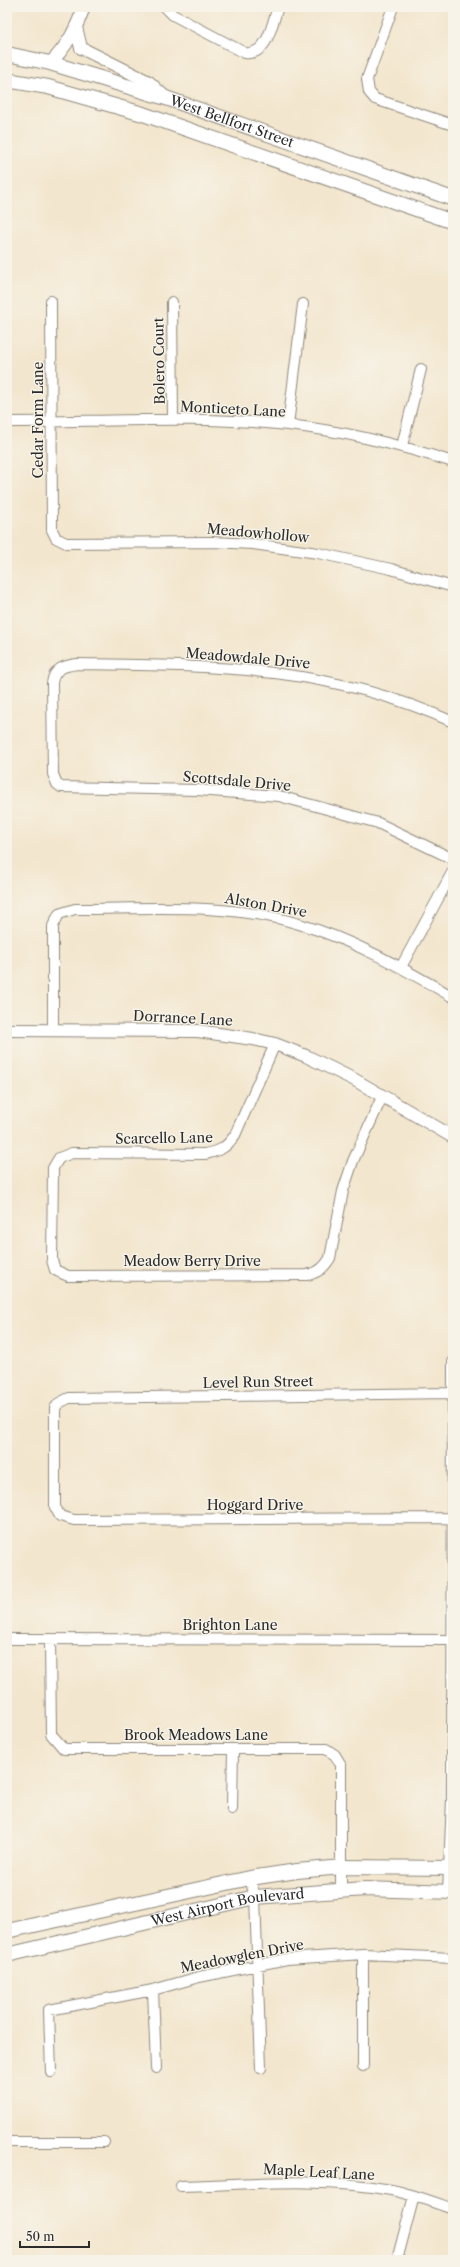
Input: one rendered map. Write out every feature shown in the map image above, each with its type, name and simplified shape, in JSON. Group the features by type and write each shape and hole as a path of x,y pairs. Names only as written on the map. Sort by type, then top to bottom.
{"main road":[{"name":"West Bellfort Street","path":"7,54 50,62 166,98 453,199"},
{"name":"West Bellfort Street","path":"7,80 48,87 111,104 224,141 453,222"},
{"path":"224,141 230,121"},
{"path":"406,206 411,184"},
{"name":"West Airport Boulevard","path":"14,1930 250,1878 342,1867 451,1868"},
{"name":"West Airport Boulevard","path":"7,1956 255,1897 341,1890 397,1889 451,1892"},
{"path":"7,1921 14,1930"}],"street":[{"path":"50,62 62,52 76,27 84,7"},
{"path":"166,7 173,15 245,53 250,54 260,50 264,44 278,7"},
{"path":"393,7 367,79 367,86 375,99 453,125"},
{"path":"76,27 81,48 149,82 166,98"},
{"name":"Cedar Form Lane","path":"51,301 52,530 56,538"},
{"name":"Bolero Court","path":"172,302 173,420"},
{"path":"288,425 303,304"},
{"path":"402,446 421,368"},
{"name":"Monticeto Lane","path":"7,422 173,420 288,425 402,446 453,462"},
{"name":"Meadowhollow","path":"56,538 66,543 212,542 260,545 318,553 384,567 453,588"},
{"name":"Meadowdale Drive","path":"57,784 53,774 53,675 59,669 77,664 204,666 310,677 391,698 453,722"},
{"name":"Scottsdale Drive","path":"57,784 61,787 197,790 279,796 378,823 453,859"},
{"path":"401,967 453,871"},
{"name":"Alston Drive","path":"53,1030 53,926 59,914 75,909 208,910 252,914 299,924 338,938 401,967 453,997"},
{"name":"Dorrance Lane","path":"7,1030 198,1031 226,1034 276,1044 306,1056 348,1077 453,1137"},
{"name":"Scarcello Lane","path":"59,1273 55,1270 52,1260 52,1245 53,1168 59,1158 72,1153 206,1154 218,1152 227,1147 235,1135 276,1044"},
{"name":"Meadow Berry Drive","path":"59,1273 68,1276 307,1275 317,1273 324,1268 330,1258 343,1191 353,1161 382,1097"},
{"path":"451,1892 453,1362"},
{"name":"Level Run Street","path":"60,1516 55,1506 55,1408 64,1400 69,1398 452,1394"},
{"name":"Hoggard Drive","path":"60,1516 74,1520 452,1518"},
{"name":"Brighton Lane","path":"7,1639 453,1640"},
{"name":"Brook Meadows Lane","path":"50,1639 51,1734 58,1744 64,1748 74,1750 326,1748 335,1755 341,1765 342,1867"},
{"path":"232,1809 233,1749"},
{"path":"341,1890 342,1867"},
{"path":"250,1878 255,1897 261,2068"},
{"path":"363,1954 363,2066"},
{"name":"Meadowglen Drive","path":"51,2072 49,2010 153,1990 257,1964 320,1956 363,1954 453,1958"},
{"path":"153,1990 156,2068"},
{"path":"7,2142 104,2142"},
{"name":"Maple Leaf Lane","path":"181,2186 277,2182 340,2184 391,2190 453,2209"},
{"path":"397,2260 414,2196"}]}
